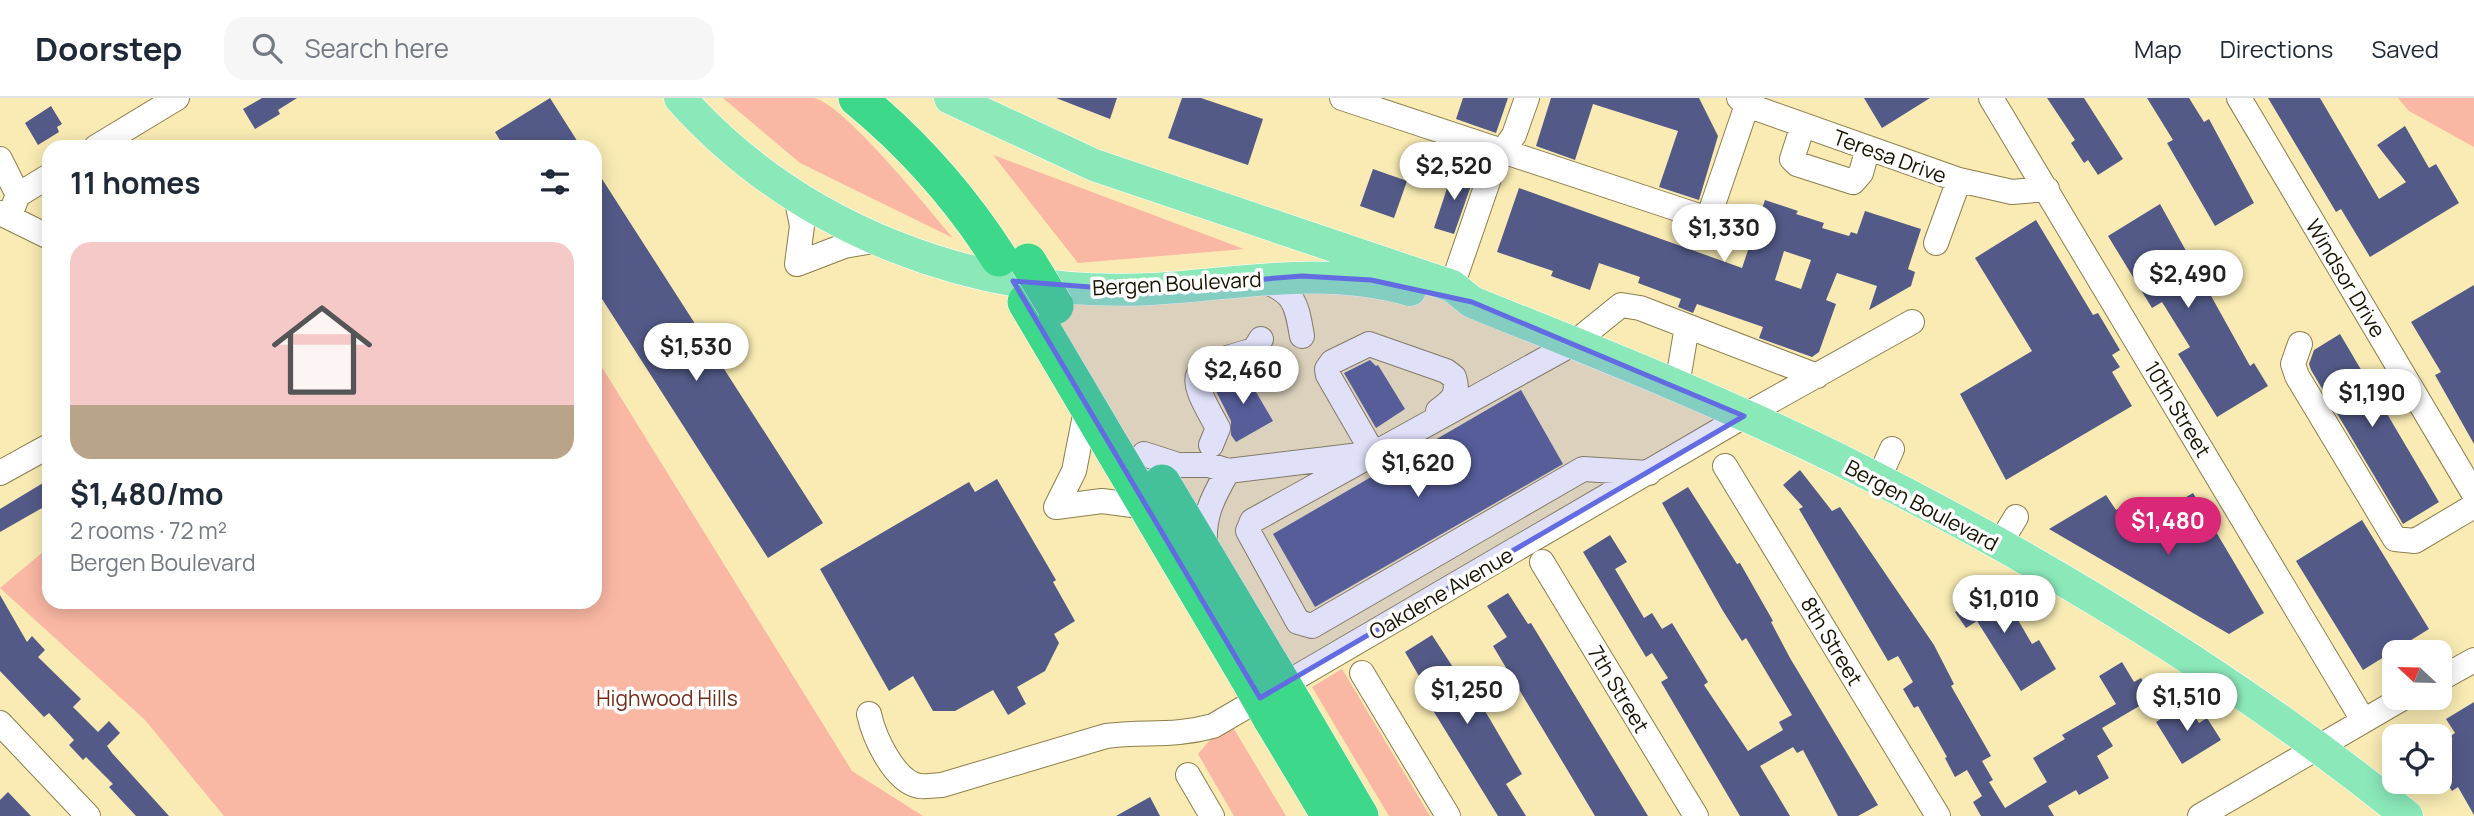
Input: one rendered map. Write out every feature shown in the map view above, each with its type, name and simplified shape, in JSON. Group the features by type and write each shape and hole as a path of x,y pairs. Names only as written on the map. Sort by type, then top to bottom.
{"highway":[{"path":"857,98 897,132 1014,260"},
{"path":"892,98 927,130 971,180 1040,304 1144,454 1207,557 1260,672"},
{"path":"1040,304 1087,405 1147,507 1260,672 1283,711 1360,816"},
{"path":"1283,711 1330,816"}],"main road":[{"name":"Bergen Boulevard","path":"680,98 731,146 796,196 835,220 878,240 965,271 1063,287 1155,289 1256,278 1337,276 1385,284 1449,301 1462,294"},
{"name":"Bergen Boulevard","path":"950,98 1102,168 1462,294 1677,386 1878,480 1999,545 2162,641 2319,746 2407,816"}],"street":[{"path":"108,140 177,98"},
{"path":"1342,98 1708,219 1743,102"},
{"path":"1462,294 1494,164 1514,135 1527,98"},
{"name":"10th Street","path":"1992,98 2363,720"},
{"name":"Windsor Drive","path":"2239,98 2474,494"},
{"name":"Teresa Drive","path":"1743,102 1959,180 2012,192 2047,189"},
{"path":"1803,125 1792,159 1797,164 1853,182 1860,173 1868,148"},
{"path":"0,159 9,208 42,232"},
{"path":"1936,243 1959,180"},
{"path":"9,208 42,182"},
{"path":"796,196 802,226 797,264 844,246 878,240"},
{"path":"1256,278 1282,287 1291,296 1303,335"},
{"path":"1649,473 1583,469 1312,626 1298,622 1249,533 1252,520 1574,343 1621,305 1687,326 1817,376"},
{"name":"Oakdene Avenue","path":"869,714 874,731 901,777 919,786 942,785 1106,736 1131,733 1164,736 1213,726 1744,416 1912,322"},
{"path":"1677,386 1687,326"},
{"path":"1211,445 1218,428 1197,390 1197,377 1206,366 1254,351 1261,339"},
{"path":"2300,344 2293,364 2297,376 2395,539 2415,541 2474,506"},
{"path":"1373,453 1326,371 1332,362 1358,347 1373,345 1441,369 1454,377 1455,398 1405,436"},
{"path":"1087,405 1074,471 1056,507 1102,501 1147,507"},
{"path":"1878,480 1892,449"},
{"path":"0,473 42,450"},
{"path":"1144,454 1190,467 1209,465 1228,471 1373,453"},
{"name":"8th Street","path":"1725,466 1938,816"},
{"path":"1207,557 1207,514 1213,495 1228,471"},
{"path":"1999,545 2016,517"},
{"name":"7th Street","path":"1542,562 1696,816"},
{"path":"2452,672 2474,660"},
{"path":"1362,673 1448,816"},
{"path":"2200,816 2382,710"},
{"path":"0,723 88,816"},
{"path":"1188,775 1212,816"}],"highlighted area":[{"path":"1302,276 1371,280 1472,302 1744,416 1260,698 1013,281 1129,290"}],"green space":[{"path":"723,98 814,98 828,105 886,160 953,238 800,163"},
{"path":"2398,98 2474,98 2474,147 2409,111"},
{"path":"993,155 1244,249 1078,263"},
{"name":"Highwood Hills","path":"602,367 852,771 923,816 224,816 145,720 0,588 42,553 42,609 602,609"},
{"path":"1342,669 1430,816 1389,816 1312,687"},
{"path":"1228,719 1286,816 1234,816 1198,754"}],"building":[{"path":"262,98 297,98 278,110 280,114 255,129 243,109"},
{"path":"550,98 577,140 500,140 495,132"},
{"path":"1056,98 1117,98 1110,119"},
{"path":"1182,98 1201,98 1263,119 1248,165 1168,138"},
{"path":"1463,98 1508,98 1496,133 1456,119"},
{"path":"1551,98 1699,98 1718,136 1699,200 1659,187 1678,131 1593,104 1575,160 1536,146"},
{"path":"1864,98 1930,98 1882,128"},
{"path":"2047,98 2084,98 2123,159 2098,175 2088,160 2084,163 2071,143 2075,140"},
{"path":"2147,98 2189,98 2204,122 2209,119 2254,203 2215,226 2167,143 2173,140"},
{"path":"2268,98 2320,98 2379,199 2406,182 2377,145 2405,126 2429,168 2436,164 2459,203 2370,257 2341,209 2336,212"},
{"path":"51,106 62,124 57,127 59,132 42,140 38,145 25,123"},
{"path":"1373,169 1407,181 1394,218 1360,206"},
{"path":"1453,170 1474,177 1454,234 1434,228"},
{"path":"602,179 823,523 768,558 602,299"},
{"path":"1519,188 1742,268 1765,200 1824,223 1822,228 1849,236 1851,232 1857,234 1865,211 1921,229 1908,269 1915,272 1911,286 1869,310 1877,286 1837,273 1826,300 1836,304 1819,352 1812,357 1759,338 1763,327 1697,304 1693,313 1678,307 1681,299 1638,283 1640,277 1599,263 1590,290 1551,276 1553,271 1497,252","holes":["1784,251 1811,260 1801,289 1775,280"]},
{"path":"2160,204 2250,366 2254,363 2268,386 2217,417 2178,354 2190,347 2162,302 2152,308 2108,236"},
{"path":"2036,220 2093,315 2098,313 2120,350 2112,355 2120,367 2112,372 2132,406 2006,480 1960,394 2032,351 1975,258"},
{"path":"2474,285 2474,444 2435,375 2441,372 2411,322"},
{"path":"2340,334 2439,502 2403,524 2309,364 2314,350"},
{"path":"1370,360 1378,365 1405,409 1376,428 1344,373"},
{"path":"1243,370 1273,421 1236,442 1231,435 1231,421 1214,387"},
{"path":"1521,390 1563,464 1315,607 1273,534"},
{"path":"1800,470 1832,511 1840,507 1934,645 1954,684 1951,686 1991,756 1982,761 1993,780 1989,782 2005,808 2047,782 2033,758 2065,739 2062,735 2116,704 2099,676 2122,662 2134,682 2141,678 2153,698 2102,728 2113,746 2097,756 2109,778 2079,795 2076,790 2048,806 2054,816 1981,816 1973,802 1982,796 1967,770 1955,777 1945,758 1947,757 1918,706 1914,708 1903,689 1913,682 1898,656 1888,661 1799,509 1803,507 1783,485"},
{"path":"997,479 1056,580 1053,582 1075,621 1054,634 1059,643 1045,671 1017,687 1026,704 1008,715 993,690 955,711 933,711 913,676 889,691 820,569 969,482 975,492"},
{"path":"42,484 42,508 0,532 0,509"},
{"path":"1688,487 1737,564 1740,563 1773,621 1771,622 1790,658 1878,805 1858,816 1838,816 1803,750 1797,753 1793,747 1760,766 1790,816 1740,816 1661,682 1668,678 1652,653 1646,657 1583,552 1610,535 1627,562 1615,569 1644,618 1652,613 1662,629 1672,623 1708,682 1704,685 1748,751 1783,730 1779,722 1792,715 1746,638 1742,641 1723,611 1662,503"},
{"path":"2193,493 2264,613 2229,634 2049,529 2106,495 2116,510 2137,498 2149,519"},
{"path":"2362,520 2429,629 2411,640 2382,640 2382,658 2363,670 2296,561"},
{"path":"1980,576 2003,612 2011,608 2032,644 2039,640 2056,669 2021,691 1977,621 1966,628 1955,612 1965,606 1956,592"},
{"path":"1508,593 1528,624 1531,623 1648,816 1595,816 1493,646 1507,637 1487,606"},
{"path":"0,595 27,642 32,636 45,650 38,657 81,699 73,707 98,732 109,721 120,733 107,746 169,816 136,816 109,787 113,784 86,757 83,760 69,745 74,740 49,713 44,717 0,671"},
{"path":"1432,635 1475,701 1478,699 1522,774 1506,784 1526,816 1498,816 1418,686 1423,683 1405,652"},
{"path":"2474,702 2474,815 2458,787 2452,791 2452,735 2455,733 2452,724 2446,719"},
{"path":"2186,703 2199,723 2207,718 2221,740 2182,764 2156,722"},
{"path":"8,792 31,816 0,816 0,800"},
{"path":"1150,797 1160,816 1116,816"}]}
